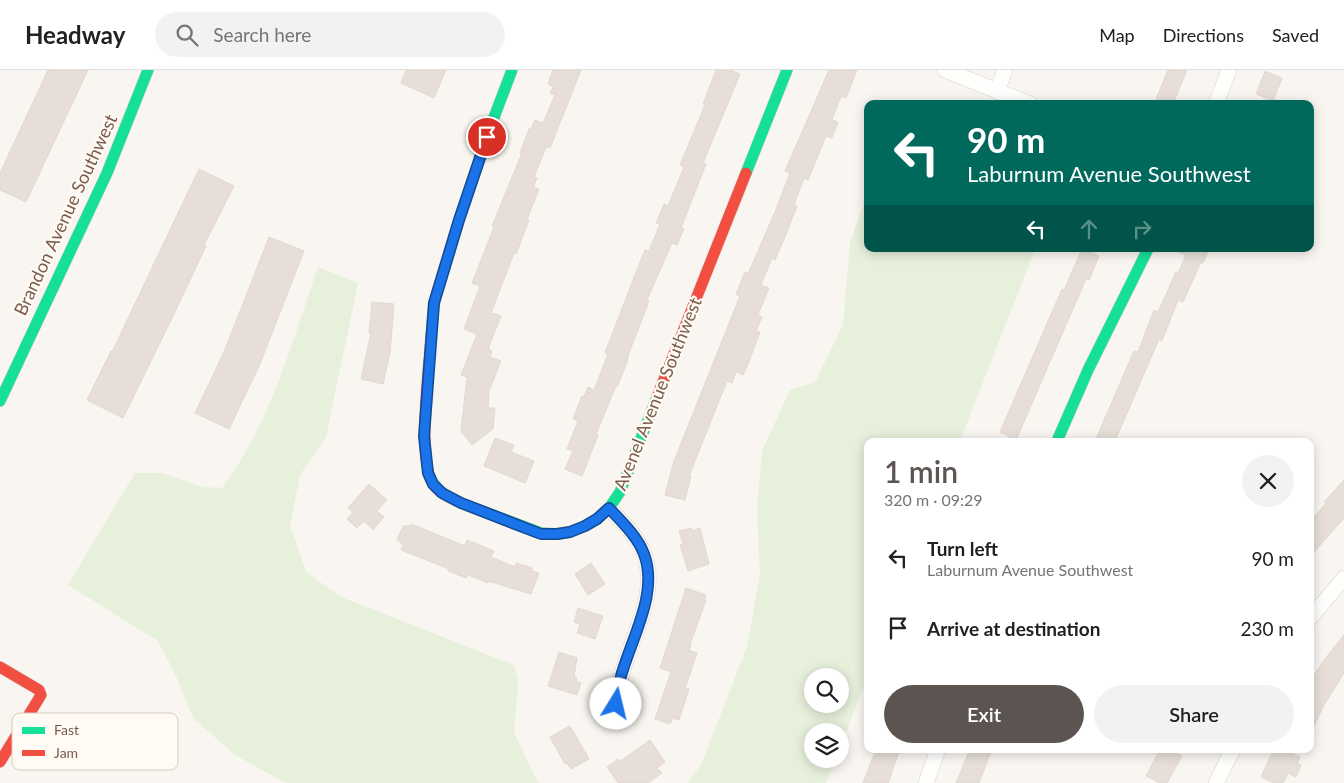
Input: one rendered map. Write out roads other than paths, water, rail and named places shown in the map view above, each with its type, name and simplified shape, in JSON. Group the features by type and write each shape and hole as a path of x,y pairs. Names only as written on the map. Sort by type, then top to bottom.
{"street":[{"name":"Brandon Avenue Southwest","path":"0,400 107,174 148,70"},
{"path":"512,70 483,147 434,303 424,436 426,468 433,484 442,493 461,503 541,534 570,532 591,523 609,508"},
{"name":"Avenel Avenue Southwest","path":"616,715 617,694 643,609 648,572 644,554 637,542 609,508 620,492 786,70"},
{"path":"945,70 1020,100"},
{"path":"997,91 1005,70"},
{"path":"1218,100 1229,70"},
{"path":"1058,438 1088,370 1147,252"},
{"path":"1314,613 1344,578"},
{"path":"0,667 39,690 41,695 30,713"},
{"path":"0,762 12,742"},
{"path":"926,783 937,753"},
{"path":"1216,783 1231,753"}]}
